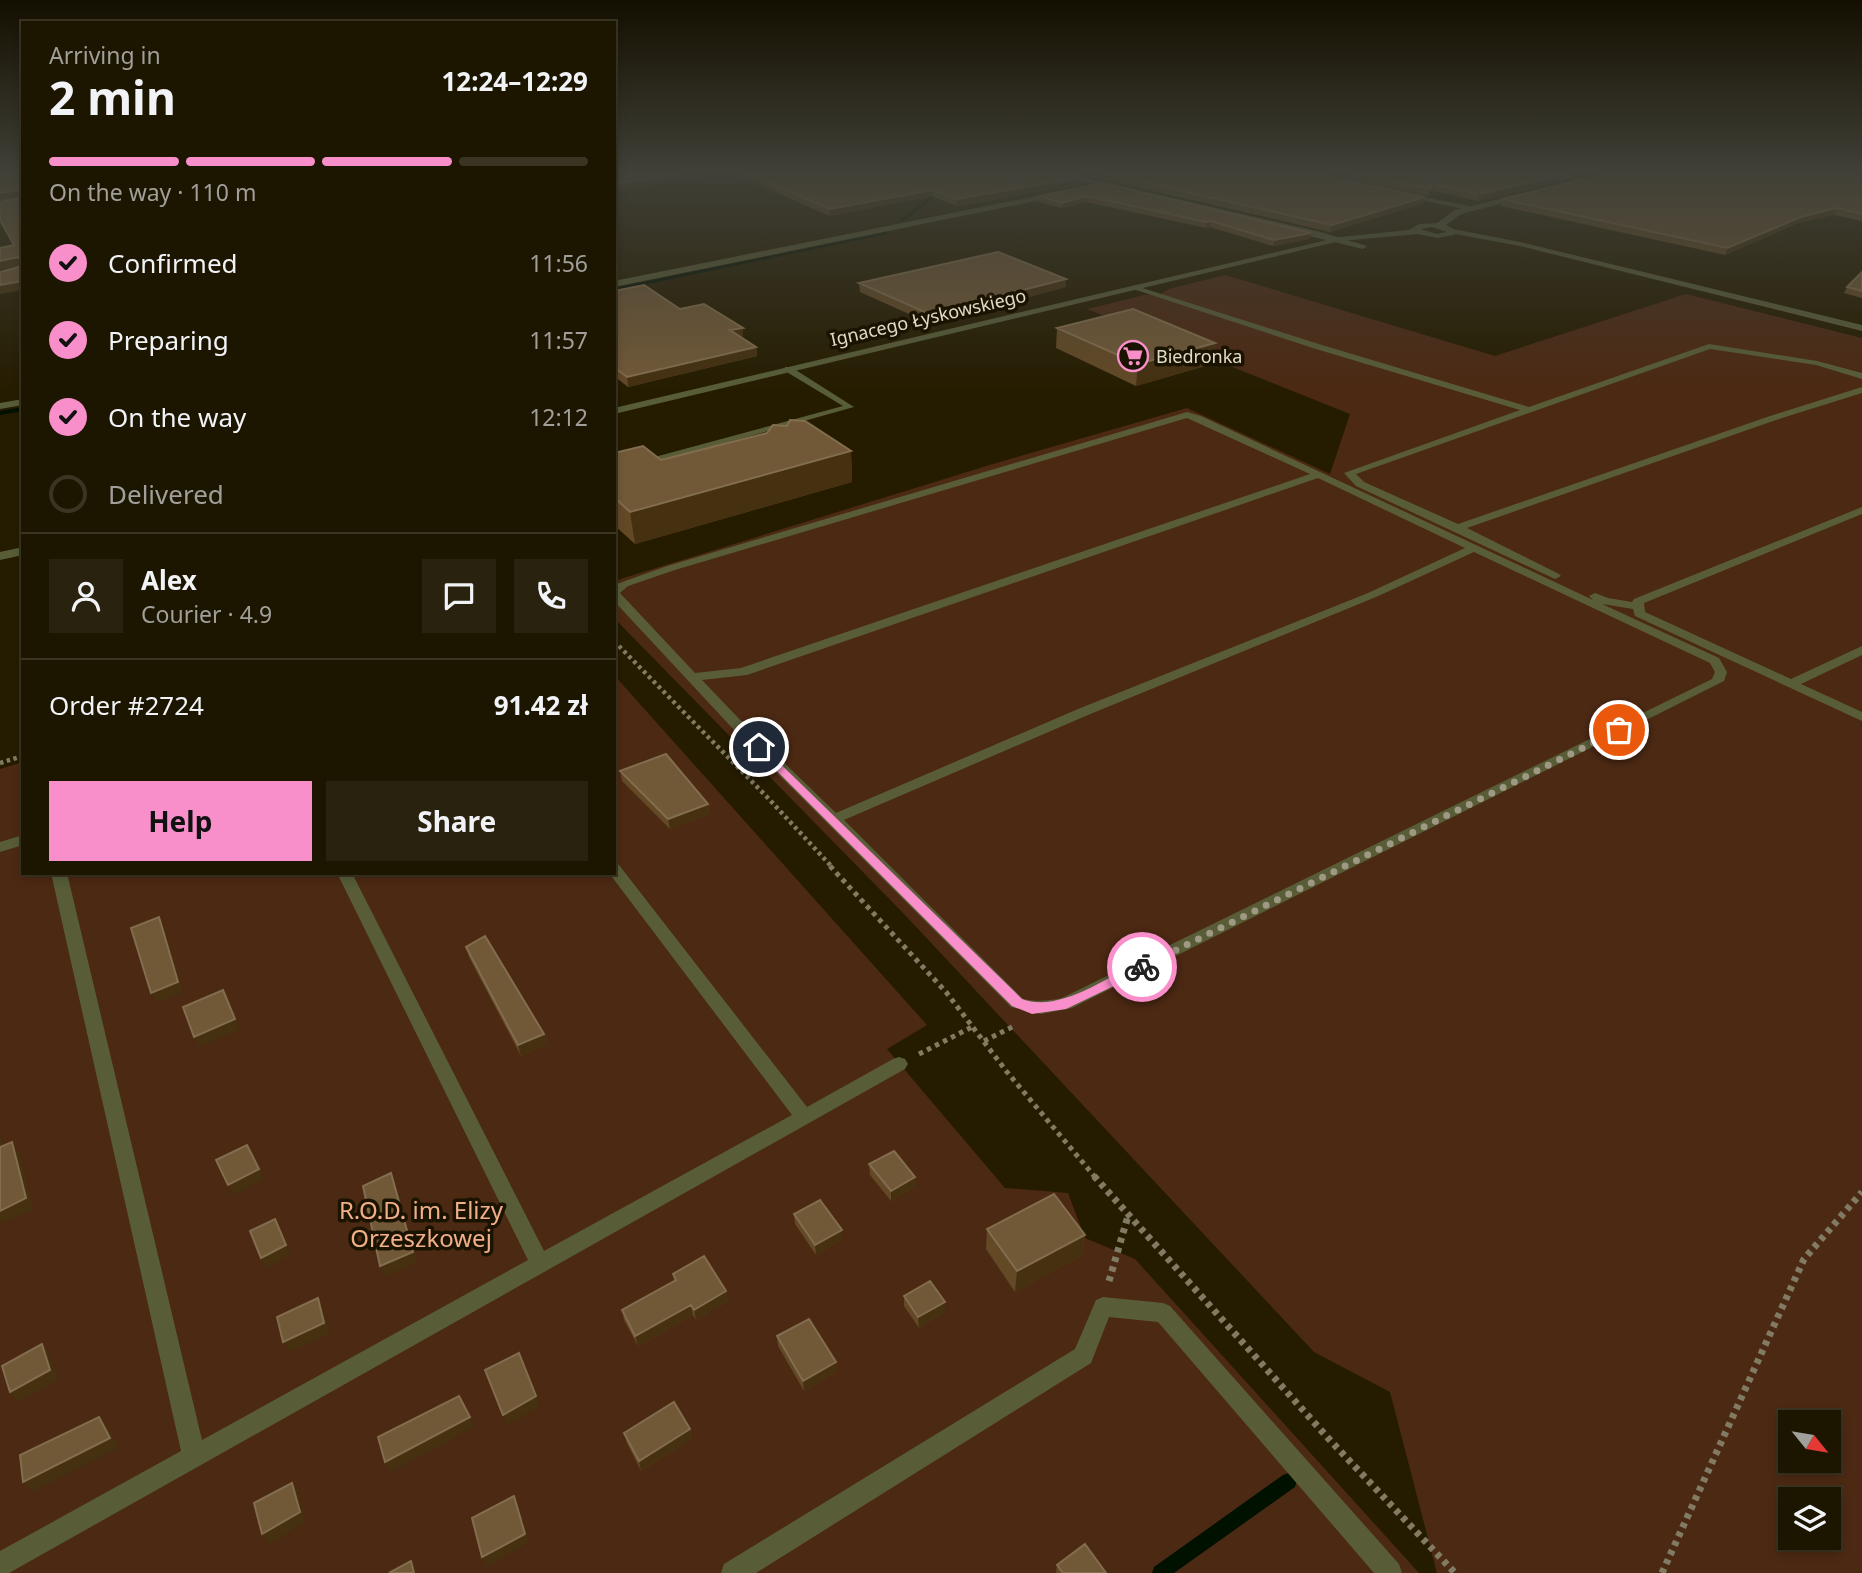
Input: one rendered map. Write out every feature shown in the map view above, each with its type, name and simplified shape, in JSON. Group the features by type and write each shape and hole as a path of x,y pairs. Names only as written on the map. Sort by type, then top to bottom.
{"street":[{"path":"616,284 813,243"},
{"name":"Ignacego Łyskowskiego","path":"616,411 1321,243"},
{"path":"1354,243 1363,246"},
{"path":"1498,243 1544,251"},
{"path":"1509,243 1862,328"},
{"path":"1729,306 1743,299"},
{"path":"1835,332 1848,324"},
{"path":"0,406 21,402"},
{"path":"0,556 21,551"}],"lane":[{"path":"1136,287 1319,347 1529,410"},
{"path":"1639,606 1605,601 1458,528 1360,484 1349,473 1709,346 1818,363 1862,376"},
{"path":"616,470 850,407 788,369"},
{"path":"1458,528 1773,418 1862,390"},
{"path":"616,589 671,568 1178,416 1198,418 1715,661 1721,672 1718,681 1195,941 1066,1004 1032,1009 1017,1003 691,677 619,600 616,592"},
{"path":"691,677 743,672 1318,475"},
{"path":"1859,514 1638,601 1639,614 1862,717"},
{"path":"834,819 1083,712 1372,595 1474,548"},
{"path":"1791,684 1862,650"},
{"path":"0,847 21,840"},
{"path":"616,872 804,1117"},
{"path":"59,875 194,1456"},
{"path":"345,875 540,1263"},
{"path":"0,1564 900,1064"},
{"path":"733,1573 1083,1356 1103,1307 1163,1313 1390,1573"}],"path":[{"path":"616,643 767,797 946,992 1128,1215 1348,1461 1455,1573"},
{"path":"0,763 21,757"},
{"path":"900,1064 972,1027"},
{"path":"1662,1573 1804,1259 1862,1192"},
{"path":"1117,1251 1128,1215"}],"green space":[{"path":"1225,275 1495,356 1686,294 1862,338 1862,1573 1437,1573 1390,1392 1314,1352 905,915 616,620 616,580 993,464 1187,408 1330,474 1350,414 1087,309 1144,295 1159,295 1169,289"},
{"name":"R.O.D. im. Elizy Orzeszkowej","path":"616,677 927,1025 887,1049 1005,1188 1068,1193 1085,1238 1135,1259 1419,1573 0,1573 0,769 21,763 21,875 616,875"}],"building":[{"path":"21,243 21,263 19,257 0,261 0,248"},
{"path":"1706,243 1738,243 1727,248"},
{"path":"998,252 1066,279 929,314 859,283"},
{"path":"21,266 21,281 0,285 0,272"},
{"path":"1862,272 1862,291 1847,287"},
{"path":"644,285 680,309 704,304 743,328 730,330 756,347 627,377 616,369 616,291"},
{"path":"1133,309 1215,343 1138,364 1057,328"},
{"path":"790,420 805,421 851,451 630,512 616,499 616,453 643,446 661,460 767,433 773,425 787,426"},
{"path":"666,754 708,804 668,819 620,771"},
{"path":"159,917 178,982 151,993 131,928"},
{"path":"485,936 544,1034 518,1045 466,947"},
{"path":"223,990 235,1019 194,1037 183,1007"},
{"path":"12,1142 26,1198 0,1211 0,1147"},
{"path":"247,1145 259,1169 228,1185 216,1160"},
{"path":"894,1151 915,1177 891,1191 869,1164"},
{"path":"391,1173 413,1252 380,1266 363,1186"},
{"path":"1054,1194 1085,1235 1017,1271 987,1229"},
{"path":"820,1200 842,1230 815,1245 794,1214"},
{"path":"275,1219 286,1245 261,1258 250,1231"},
{"path":"704,1256 726,1291 694,1310 691,1305 635,1336 622,1310 676,1280 673,1274"},
{"path":"930,1281 945,1302 918,1317 904,1296"},
{"path":"318,1298 324,1323 283,1342 277,1317"},
{"path":"809,1319 836,1362 803,1381 777,1336"},
{"path":"42,1344 50,1370 10,1392 2,1366"},
{"path":"519,1353 536,1396 503,1415 485,1370"},
{"path":"459,1396 470,1417 385,1462 378,1437"},
{"path":"674,1402 690,1429 639,1461 624,1433"},
{"path":"99,1417 110,1438 23,1482 20,1455"},
{"path":"292,1483 300,1512 262,1534 254,1503"},
{"path":"514,1496 525,1534 482,1557 472,1518"},
{"path":"1085,1544 1106,1573 1063,1573 1057,1565"},
{"path":"411,1561 414,1573 389,1573"}],"waterway":[{"path":"616,290 836,243"},
{"path":"0,413 21,409"},
{"path":"1160,1573 1289,1481"}],"way so far":[{"path":"1142,967 1619,730"}],"place":[{"name":"Biedronka","path":"1133,356"}],"route":[{"path":"759,747 1017,1003 1032,1009 1066,1004 1142,967"}]}
